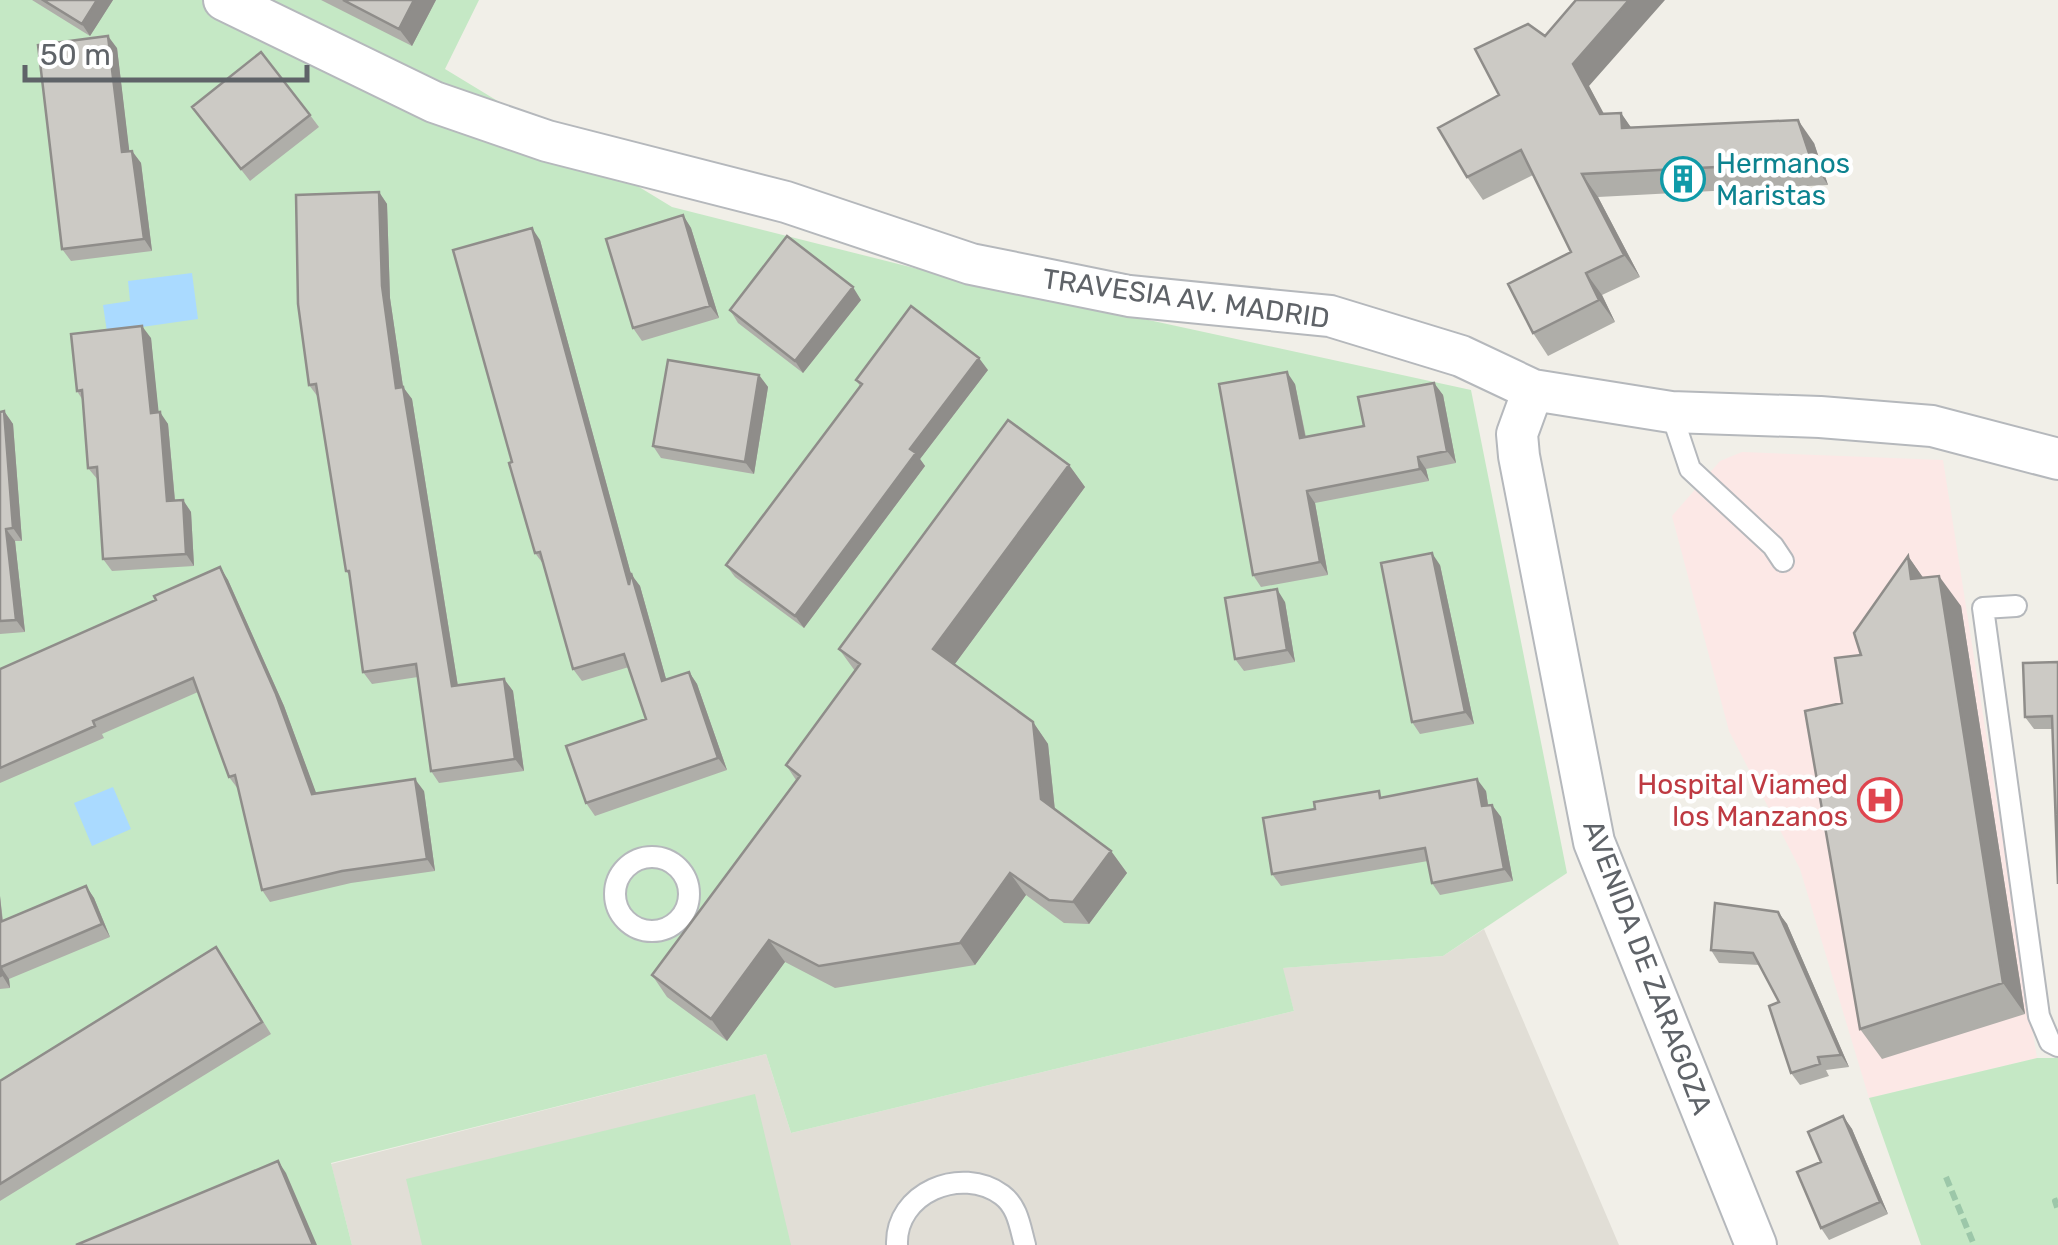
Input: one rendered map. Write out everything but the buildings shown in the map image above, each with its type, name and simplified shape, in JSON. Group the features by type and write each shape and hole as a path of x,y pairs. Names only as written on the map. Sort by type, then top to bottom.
{"street":[{"name":"TRAVESIA AV. MADRID","path":"224,0 434,102 548,141 786,202 970,264 1129,296 1330,316 1461,356 1533,390 1671,412 1932,426 2058,459"},
{"name":"AVENIDA DE ZARAGOZA","path":"1533,390 1518,434 1519,456 1594,842 1756,1245"}],"lane":[{"path":"1671,412 1690,470 1773,546 1783,560"},
{"path":"2016,606 1983,608 2038,1016 2050,1042 2058,1046"},
{"path":"897,1245 897,1230 906,1210 936,1187 956,1182 982,1186 1002,1196 1016,1211 1024,1245"}],"path":[{"path":"1946,1177 1974,1245"},
{"path":"2058,1200 2054,1201 2058,1210"}],"shaded area":[{"name":"Hospital Viamed los Manzanos","path":"1742,452 1943,460 2037,1058 1869,1098 1800,869 1729,731 1672,516 1720,461"},
{"path":"1484,929 1619,1245 352,1245 331,1164 766,1054 791,1133 1294,1011 1282,968 1443,956"}],"green space":[{"path":"0,0 479,0 445,69 672,207 946,276 1471,390 1567,873 1443,956 1283,968 1294,1011 791,1133 766,1054 331,1163 352,1245 0,1245"},
{"path":"2037,1058 2058,1058 2058,1245 1921,1245 1869,1098"},
{"path":"755,1094 791,1245 422,1245 406,1179"}],"water":[{"path":"192,273 198,319 107,332 103,305 130,301 128,281"},
{"path":"113,787 131,829 92,846 74,803"}],"place":[{"name":"Hermanos Maristas","path":"1683,179"},
{"name":"Hospital Viamed los Manzanos","path":"1880,800"}]}
